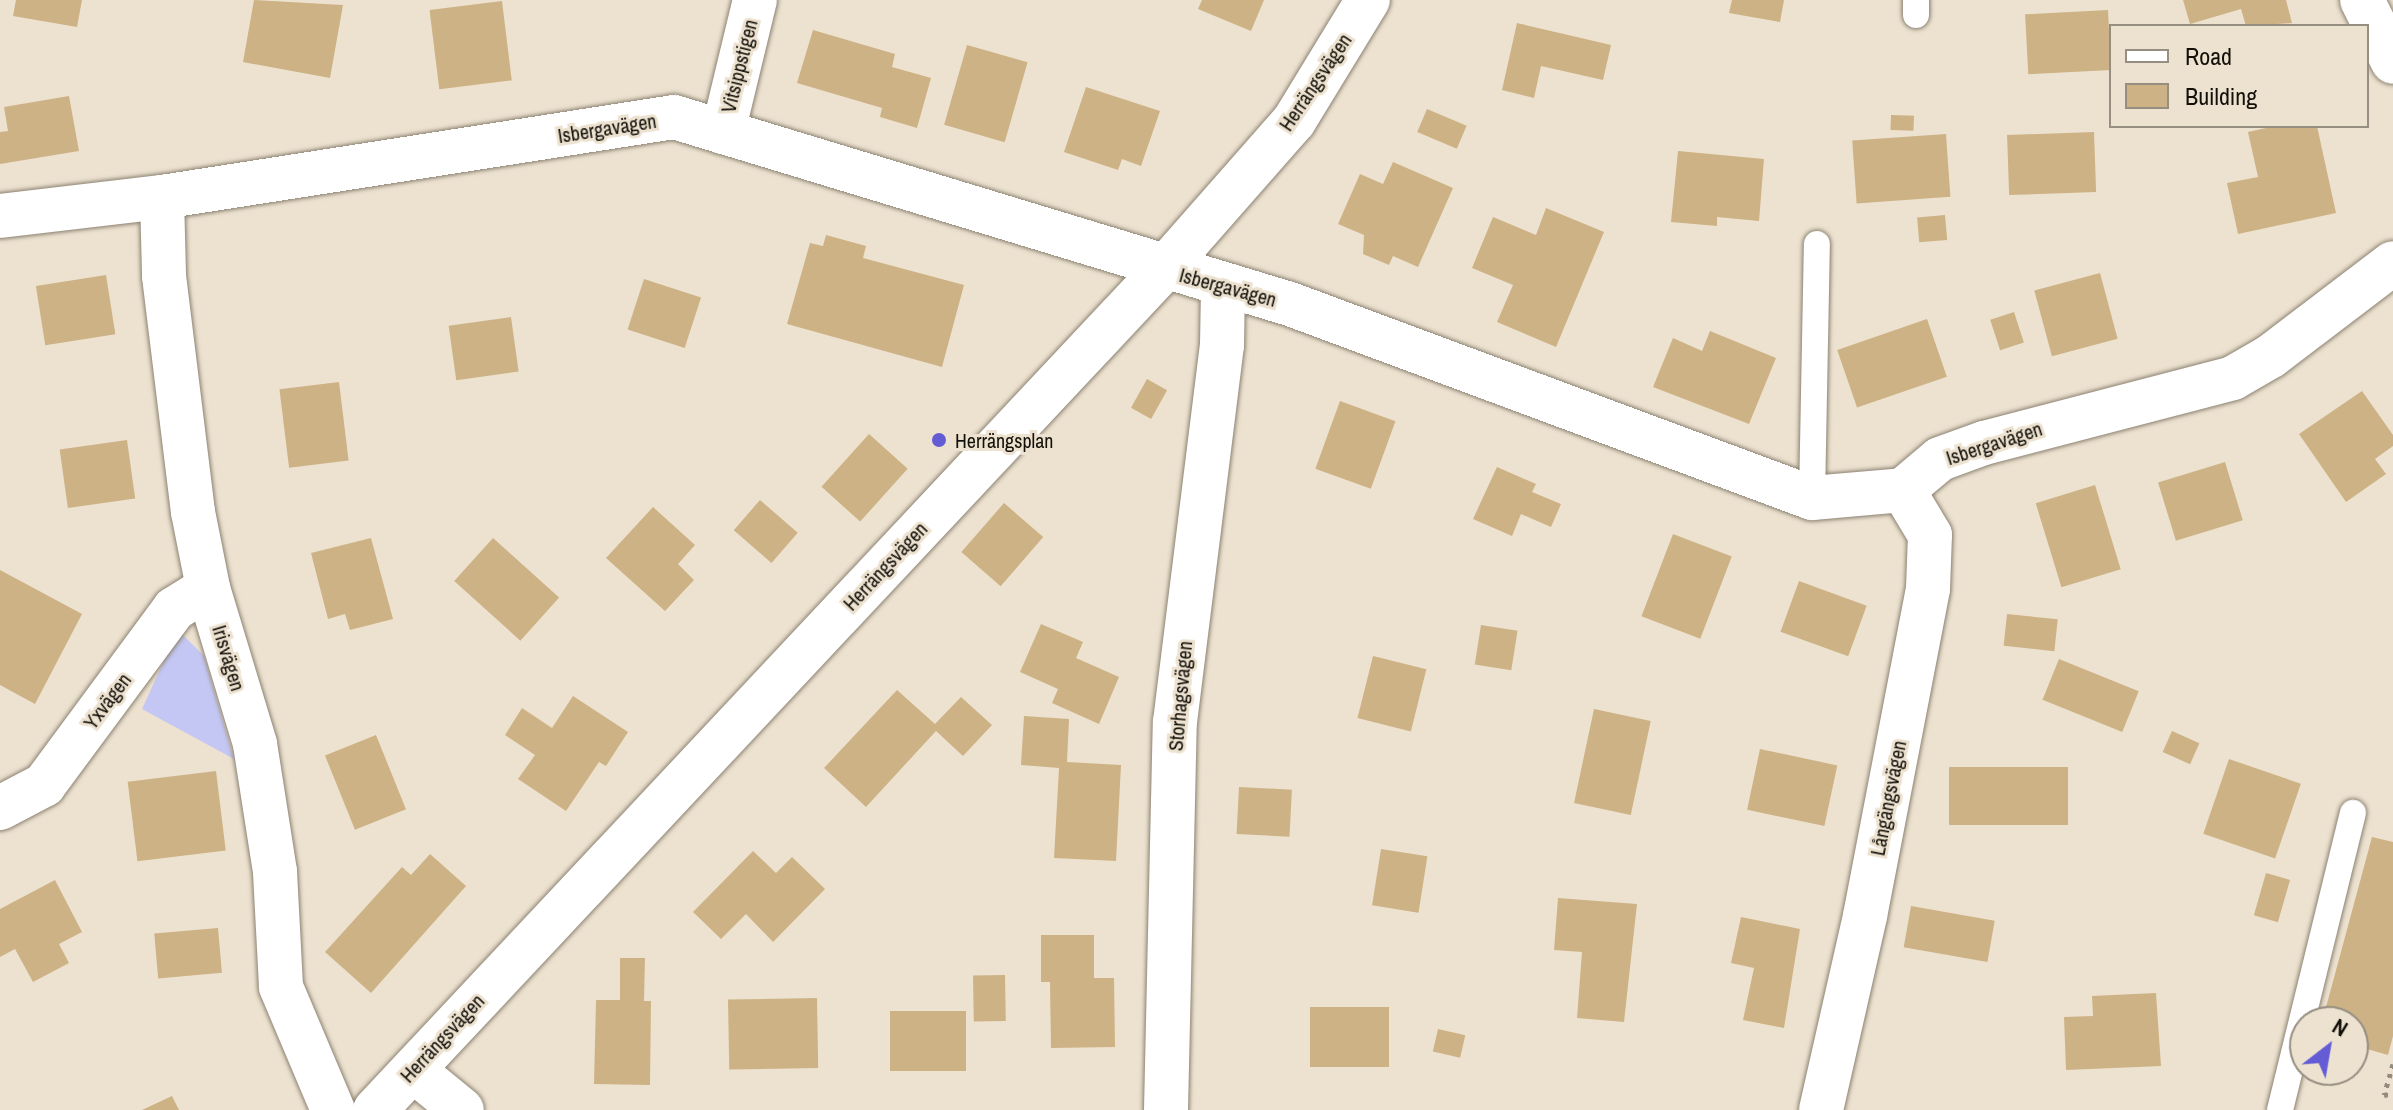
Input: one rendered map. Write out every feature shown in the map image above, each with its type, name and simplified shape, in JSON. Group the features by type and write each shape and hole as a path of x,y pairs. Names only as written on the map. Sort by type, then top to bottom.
{"street":[{"name":"Vitsippstigen","path":"723,132 755,0"},
{"name":"Herrängsvägen","path":"375,1110 1163,270 1294,121 1368,0"},
{"path":"2362,0 2393,62"},
{"name":"Isbergavägen","path":"0,216 162,197 674,117 1030,223 1163,270 1290,304 1812,498 1903,490 1940,459 1984,443 2233,378 2271,356 2393,263"},
{"name":"Irisvägen","path":"162,197 166,291 193,512 208,588 255,744 275,872 281,987 333,1110"},
{"name":"Storhagsvägen","path":"1166,1110 1175,722 1222,345 1223,285"},
{"name":"Långängsvägen","path":"1821,1110 1865,916 1928,589 1930,535 1903,490"},
{"name":"Yxvägen","path":"0,808 44,785 174,609 208,588"},
{"path":"413,1070 462,1110"}],"lane":[{"path":"1812,498 1817,244"},
{"path":"2280,1110 2353,813"}],"path":[{"path":"2393,1064 2384,1095 2393,1093"}],"shaded area":[{"path":"178,630 204,656 234,759 142,709"}],"building":[{"path":"16,0 82,0 77,27 13,16"},
{"path":"254,0 343,5 330,78 243,62"},
{"path":"1202,0 1264,0 1251,31 1198,9"},
{"path":"1732,0 1784,0 1780,22 1729,13"},
{"path":"2183,0 2286,0 2292,23 2245,24 2241,9 2190,24"},
{"path":"502,1 512,80 439,89 430,10"},
{"path":"2108,10 2109,70 2028,74 2025,14"},
{"path":"1517,23 1611,45 1603,80 1541,66 1534,98 1502,90"},
{"path":"813,30 895,54 892,67 931,78 917,128 880,117 882,108 797,83"},
{"path":"967,45 1028,62 1005,142 944,125"},
{"path":"1086,87 1160,111 1141,166 1122,159 1118,170 1064,152"},
{"path":"69,96 79,151 0,164 0,132 8,131 4,107"},
{"path":"1427,109 1467,126 1457,149 1417,132"},
{"path":"1891,115 1914,116 1913,131 1890,130"},
{"path":"2266,128 2317,128 2336,213 2238,234 2227,183 2258,177 2248,132"},
{"path":"2094,132 2096,192 2009,195 2007,135"},
{"path":"1946,134 1950,197 1857,203 1852,141"},
{"path":"1678,151 1764,159 1759,221 1717,217 1717,226 1671,222"},
{"path":"1393,162 1453,188 1418,267 1393,256 1389,265 1363,254 1364,235 1338,224 1360,174 1383,184"},
{"path":"1546,208 1604,232 1556,347 1497,322 1513,285 1472,268 1493,217 1536,235"},
{"path":"1945,215 1947,240 1919,242 1917,217"},
{"path":"826,235 866,246 863,258 964,285 942,367 787,324 810,243 823,246"},
{"path":"2100,273 2118,339 2052,356 2034,291"},
{"path":"106,275 115,334 45,345 36,286"},
{"path":"644,279 701,298 685,348 628,329"},
{"path":"2014,312 2024,342 2000,350 1990,320"},
{"path":"511,317 519,371 456,380 449,326"},
{"path":"1927,319 1947,377 1857,408 1837,350"},
{"path":"1710,331 1776,358 1749,424 1653,387 1673,338 1702,351"},
{"path":"1147,379 1167,390 1151,419 1131,408"},
{"path":"339,382 349,460 289,468 279,389"},
{"path":"2362,391 2393,435 2393,446 2375,459 2386,474 2346,502 2299,434"},
{"path":"1340,401 1395,421 1371,489 1315,469"},
{"path":"869,434 908,469 860,522 821,487"},
{"path":"127,440 135,498 68,508 60,449"},
{"path":"2225,462 2243,520 2176,541 2158,482"},
{"path":"1497,467 1536,484 1532,492 1561,504 1551,527 1521,514 1512,536 1473,519"},
{"path":"2095,485 2121,569 2061,587 2036,503"},
{"path":"760,500 798,533 771,563 734,530"},
{"path":"1004,503 1043,537 1001,586 961,552"},
{"path":"653,507 695,545 678,564 694,580 665,611 606,558"},
{"path":"1673,534 1732,557 1700,639 1641,616"},
{"path":"371,538 393,619 350,630 345,614 328,619 311,553"},
{"path":"493,538 559,598 520,641 454,581"},
{"path":"0,570 82,614 35,704 0,685"},
{"path":"1799,581 1867,606 1848,656 1781,632"},
{"path":"2007,614 2058,619 2054,651 2004,646"},
{"path":"1041,624 1083,642 1076,658 1119,677 1099,724 1052,703 1058,689 1020,672"},
{"path":"1481,625 1518,631 1511,670 1475,665"},
{"path":"1373,656 1426,669 1411,731 1358,718"},
{"path":"2059,659 2139,691 2122,732 2043,700"},
{"path":"897,690 935,724 961,697 992,725 963,756 936,731 866,807 824,768"},
{"path":"573,696 628,732 606,766 599,762 566,811 518,779 535,755 505,735 522,708 552,728"},
{"path":"1594,709 1651,721 1631,815 1574,803"},
{"path":"1024,716 1069,719 1067,762 1121,765 1116,861 1054,858 1059,768 1021,765"},
{"path":"2172,731 2199,743 2190,764 2163,752"},
{"path":"376,735 406,809 355,830 325,756"},
{"path":"1760,749 1837,765 1824,826 1747,810"},
{"path":"2229,759 2301,784 2275,858 2203,834"},
{"path":"1949,767 2068,767 2068,825 1949,825"},
{"path":"216,771 226,850 137,861 128,782"},
{"path":"1239,787 1292,790 1289,837 1237,834"},
{"path":"2372,837 2393,842 2393,1036 2388,1055 2369,1050 2369,1006 2326,1006"},
{"path":"1381,849 1427,856 1419,913 1372,905"},
{"path":"753,851 776,873 792,857 825,889 773,942 746,914 721,939 693,912"},
{"path":"430,854 466,886 371,993 325,952 402,867 411,875"},
{"path":"2266,873 2290,880 2278,922 2254,915"},
{"path":"55,880 82,932 59,944 69,963 33,982 15,949 0,957 0,909"},
{"path":"1558,898 1637,904 1624,1022 1577,1018 1582,952 1554,950"},
{"path":"1911,906 1995,921 1987,962 1904,947"},
{"path":"1741,917 1800,929 1784,1028 1743,1020 1754,968 1731,963"},
{"path":"218,928 222,973 158,978 154,934"},
{"path":"1041,935 1094,935 1094,978 1114,978 1115,1047 1051,1048 1050,982 1041,982"},
{"path":"620,958 645,958 644,1001 651,1001 650,1085 594,1084 596,1000 620,1000"},
{"path":"1005,975 1006,1021 974,1022 973,976"},
{"path":"2156,993 2161,1066 2066,1070 2064,1017 2093,1016 2092,996"},
{"path":"817,998 818,1068 729,1070 728,1000"},
{"path":"1310,1007 1389,1007 1389,1067 1310,1067"},
{"path":"890,1011 966,1011 966,1071 890,1071"},
{"path":"1438,1029 1465,1035 1460,1058 1433,1051"},
{"path":"172,1096 179,1110 142,1110"}],"place":[{"name":"Herrängsplan","path":"939,440"}]}
